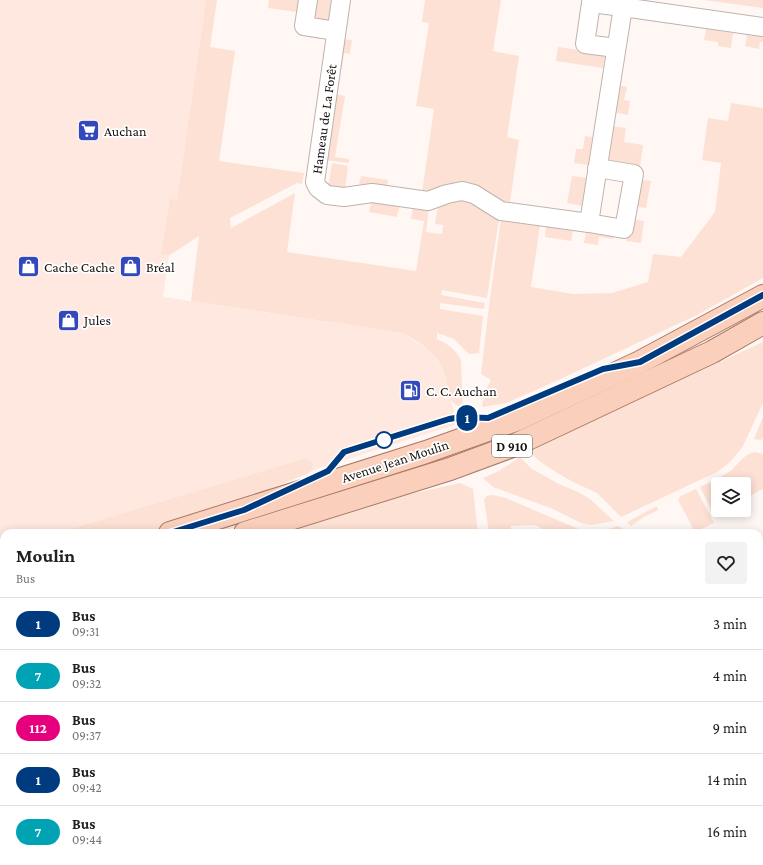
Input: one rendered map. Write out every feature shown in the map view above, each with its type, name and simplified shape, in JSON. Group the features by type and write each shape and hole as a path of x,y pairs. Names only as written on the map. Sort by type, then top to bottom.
{"main road":[{"name":"Avenue Jean Moulin","path":"183,529 426,452 516,420 640,362 760,297"},
{"name":"Avenue Jean Moulin","path":"258,529 450,469 515,445 712,352 763,323"}],"street":[{"path":"308,0 304,26 336,31"},
{"name":"Hameau de La Forêt","path":"341,0 315,182 318,188 327,195 344,197 372,193 428,201 447,194 462,191 474,194 501,211 624,229 634,174 597,168"},
{"path":"616,48 585,44 591,3 763,26"},
{"path":"589,223 622,7"}],"shaded area":[{"path":"0,0 206,0 163,297 403,333 430,351 441,365 445,375 457,424 129,529 0,529"},
{"path":"206,0 217,0 210,47 235,51 219,161 304,173 302,184 297,183 230,218 231,228 295,193 287,252 416,271 424,221 411,219 413,206 429,209 426,232 442,234 443,225 435,224 439,206 446,201 463,198 489,211 494,218 499,219 487,298 442,290 441,295 485,303 484,309 440,303 440,309 483,316 479,353 469,354 454,339 437,333 437,339 451,347 461,360 463,408 454,403 451,399 444,372 436,358 425,347 403,333 191,301 199,236 170,255 161,254 170,199 177,200"},
{"path":"269,0 299,0 297,12 268,8"},
{"path":"317,0 333,0 330,24 314,21"},
{"path":"425,0 501,0 493,51 519,56 507,137 519,140 510,202 422,193 434,109 416,106 429,23 422,22"},
{"path":"704,0 763,0 763,8"},
{"path":"706,29 733,33 731,48 718,46 718,42 704,40"},
{"path":"747,35 763,37 763,42 760,42 759,49 745,46"},
{"path":"341,39 352,40 350,54 344,53 342,67 337,66"},
{"path":"558,47 605,54 603,68 556,61"},
{"path":"617,85 627,87 624,100 630,101 628,115 613,112"},
{"path":"336,94 345,96 335,157 349,159 349,163 325,160"},
{"path":"731,103 763,108 763,278 697,315 554,382 506,403 482,407 484,393 491,380 481,374 501,219 540,225 531,287 573,294 612,293 648,282 653,254 681,257 715,212 721,163 702,160 708,118 728,121"},
{"path":"611,126 626,128 624,142 643,145 640,167 605,161"},
{"path":"585,136 592,137 589,165 574,163 576,149 583,149"},
{"path":"332,163 348,166 345,190 328,188"},
{"path":"361,176 388,180 387,189 359,184"},
{"path":"572,176 587,178 582,206 567,203"},
{"path":"636,179 651,181 646,208 632,206"},
{"path":"372,200 400,204 397,217 369,212"},
{"path":"630,219 644,221 641,243 626,241"},
{"path":"546,226 573,230 571,241 545,237"},
{"path":"586,232 613,236 613,239 599,237 598,245 584,243"},
{"path":"763,342 763,403 742,448 728,464 717,472 621,517 597,493 559,474 529,452 617,409"},
{"path":"763,417 763,438 761,440 754,439"},
{"path":"456,452 458,457 229,529 211,529"},
{"path":"755,452 763,454 763,489 751,495 751,477 720,477 730,471 750,454"},
{"path":"520,457 532,469 590,499 614,521 591,525 581,523 553,509 493,487 483,478 499,471"},
{"path":"304,459 313,463 311,471 307,474 209,513 158,529 71,529"},
{"path":"711,482 711,509 700,487"},
{"path":"460,483 473,489 478,529 299,529 406,495"},
{"path":"696,489 714,523 701,529 693,529 678,500 681,496"},
{"path":"493,495 506,498 578,529 543,529 535,525 511,526 511,529 488,529 484,499 487,496"},
{"path":"657,506 658,510 631,526 627,522"},
{"path":"618,526 623,529 608,529"}],"bus line":[{"name":"1","path":"183,529 244,510 328,471 344,452 384,441 449,419 461,417 488,418 603,369 640,362 753,302 763,295"}],"place":[{"name":"Auchan","path":"88,131"},
{"name":"Cache Cache","path":"28,267"},
{"name":"Bréal","path":"130,267"},
{"name":"Jules","path":"69,320"},
{"name":"C. C. Auchan","path":"411,391"}]}
